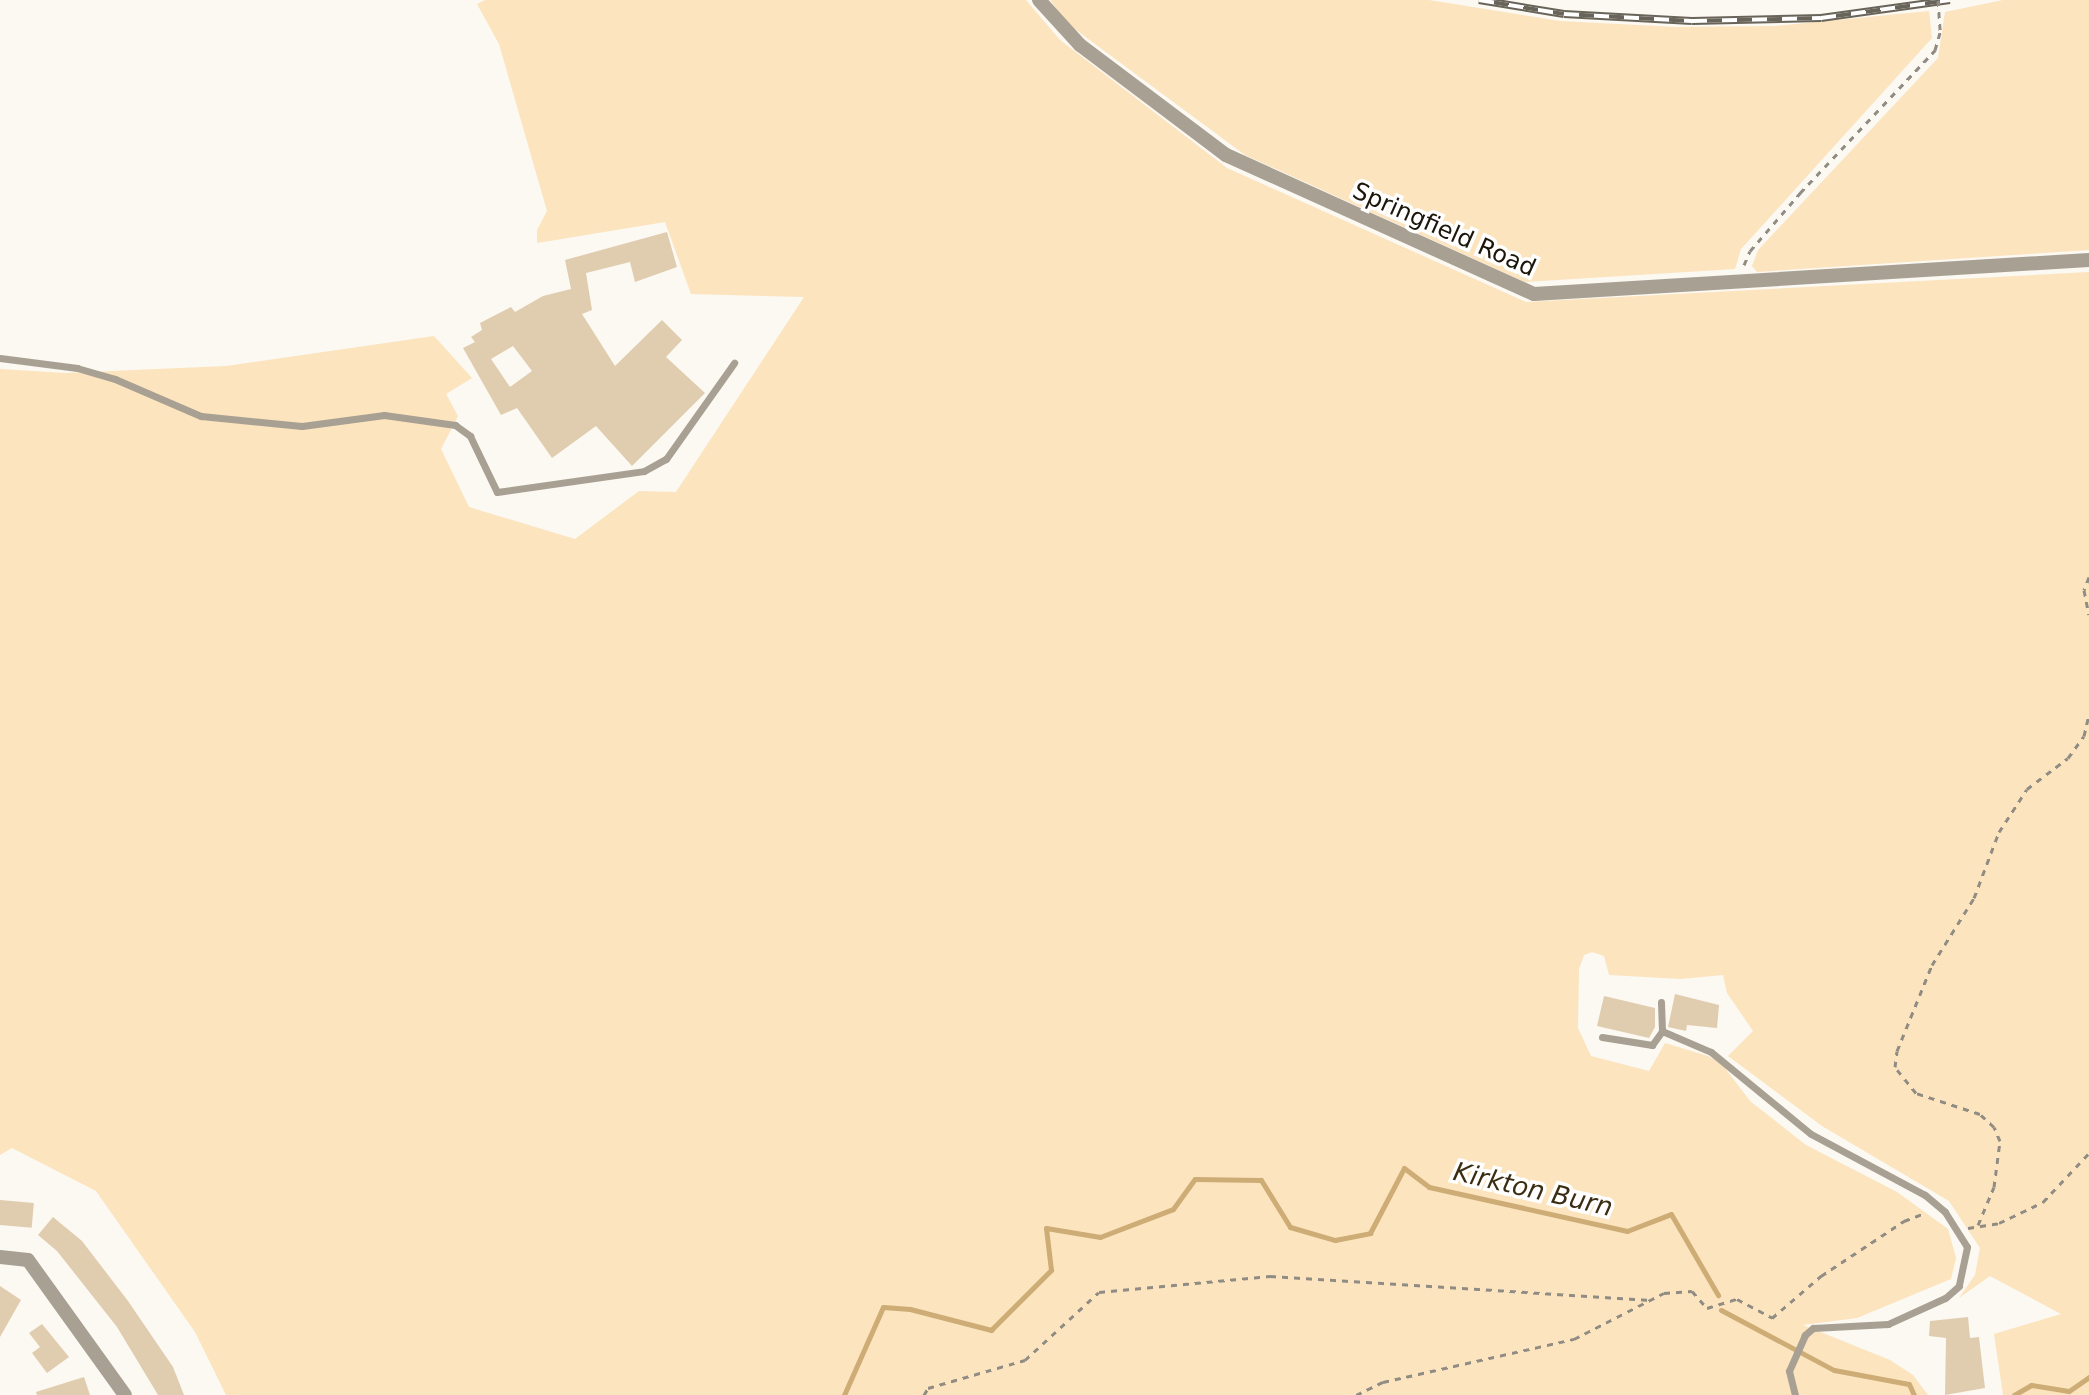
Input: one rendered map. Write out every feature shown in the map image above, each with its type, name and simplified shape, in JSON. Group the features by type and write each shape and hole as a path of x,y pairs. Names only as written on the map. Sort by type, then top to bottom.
{"street":[{"name":"Springfield Road","path":"1039,0 1080,45 1226,155 1534,294 2089,260"},
{"path":"0,1257 28,1260 125,1395"}],"lane":[{"path":"0,358 102,375 201,416 302,426 384,415 455,425 470,436 497,492 644,471 666,459 734,363"},
{"path":"1602,1037 1652,1045 1662,1031 1661,1002"},
{"path":"1662,1031 1711,1052 1811,1134 1879,1168 1940,1208 1967,1247 1965,1270 1959,1286 1945,1298 1888,1324 1813,1328 1798,1341 1792,1355 1789,1371 1795,1395"}],"path":[{"path":"1737,283 1750,251 1935,50 1940,32 1938,0"},
{"path":"2089,577 2084,590 2089,615"},
{"path":"1978,1225 1994,1187 2000,1141 1994,1127 1980,1114 1916,1093 1895,1067 1897,1051 1932,965 1974,898 1999,832 2027,789 2068,758 2084,736 2089,715"},
{"path":"1960,1233 1978,1225 1999,1223 2043,1202 2089,1153"},
{"path":"1356,1395 1383,1382 1574,1339 1664,1293 1692,1291 1707,1308 1737,1299 1772,1318 1821,1276 1880,1237 1940,1208"},
{"path":"924,1395 928,1388 1025,1360 1099,1292 1270,1276 1650,1300"}],"shaded area":[{"path":"485,0 1026,0 1060,40 1227,168 1526,302 2089,272 2089,1395 2003,1395 1994,1334 2061,1314 1990,1276 1959,1298 1975,1275 1980,1248 1949,1201 1822,1126 1728,1056 1753,1031 1727,993 1723,975 1681,979 1609,975 1604,956 1592,952 1584,955 1579,969 1578,1028 1591,1056 1649,1071 1665,1043 1708,1056 1721,1063 1750,1101 1806,1145 1897,1192 1948,1229 1956,1258 1951,1279 1857,1318 1803,1325 1890,1360 1913,1375 1928,1395 226,1395 195,1332 96,1191 12,1148 0,1155 0,369 66,373 226,366 434,336 472,378 446,394 458,416 441,449 469,507 575,539 639,491 676,492 804,297 691,294 665,222 537,243 537,230 547,211 499,44 477,4"},
{"path":"1050,0 1429,0 1560,21 1676,27 1775,26 1929,11 1932,38 1741,249 1735,269 1525,282 1245,155 1068,24"},
{"path":"2003,0 2089,0 2089,250 1757,272 1752,266 1758,250 1938,58 1945,12"}],"building":[{"path":"667,232 677,267 635,282 630,262 586,273 592,310 582,314 615,366 662,320 682,340 666,357 705,393 632,466 596,426 552,458 517,408 501,415 463,348 475,342 471,337 482,330 480,323 511,307 515,312 543,296 571,289 565,260","holes":["513,346 532,371 510,387 491,359"]},
{"path":"1675,994 1719,1005 1717,1028 1687,1025 1686,1031 1668,1027"},
{"path":"1604,996 1655,1008 1655,1027 1649,1038 1597,1026"},
{"path":"0,1200 34,1203 32,1228 0,1225"},
{"path":"53,1217 82,1241 128,1301 173,1367 184,1395 158,1395 117,1327 57,1251 38,1235"},
{"path":"0,1286 21,1300 0,1337"},
{"path":"1968,1317 1970,1338 1979,1337 1985,1388 1945,1395 1946,1338 1929,1336 1930,1321"},
{"path":"42,1324 69,1357 47,1373 32,1353 40,1347 29,1333"},
{"path":"84,1377 90,1395 37,1395 36,1392"}],"waterway":[{"name":"Kirkton Burn","path":"844,1395 883,1307 910,1309 991,1330 1051,1270 1046,1228 1100,1237 1173,1209 1195,1179 1261,1180 1290,1227 1335,1240 1370,1233 1404,1168 1429,1187 1627,1231 1671,1214 1718,1295"},
{"name":"Kirkton Burn","path":"1721,1310 1834,1370 1909,1384 1914,1395"},
{"name":"Kirkton Burn","path":"2014,1395 2031,1385 2069,1391 2089,1377"}],"railway":[{"path":"1479,0 1564,14 1692,21 1821,18 1950,0"}]}
